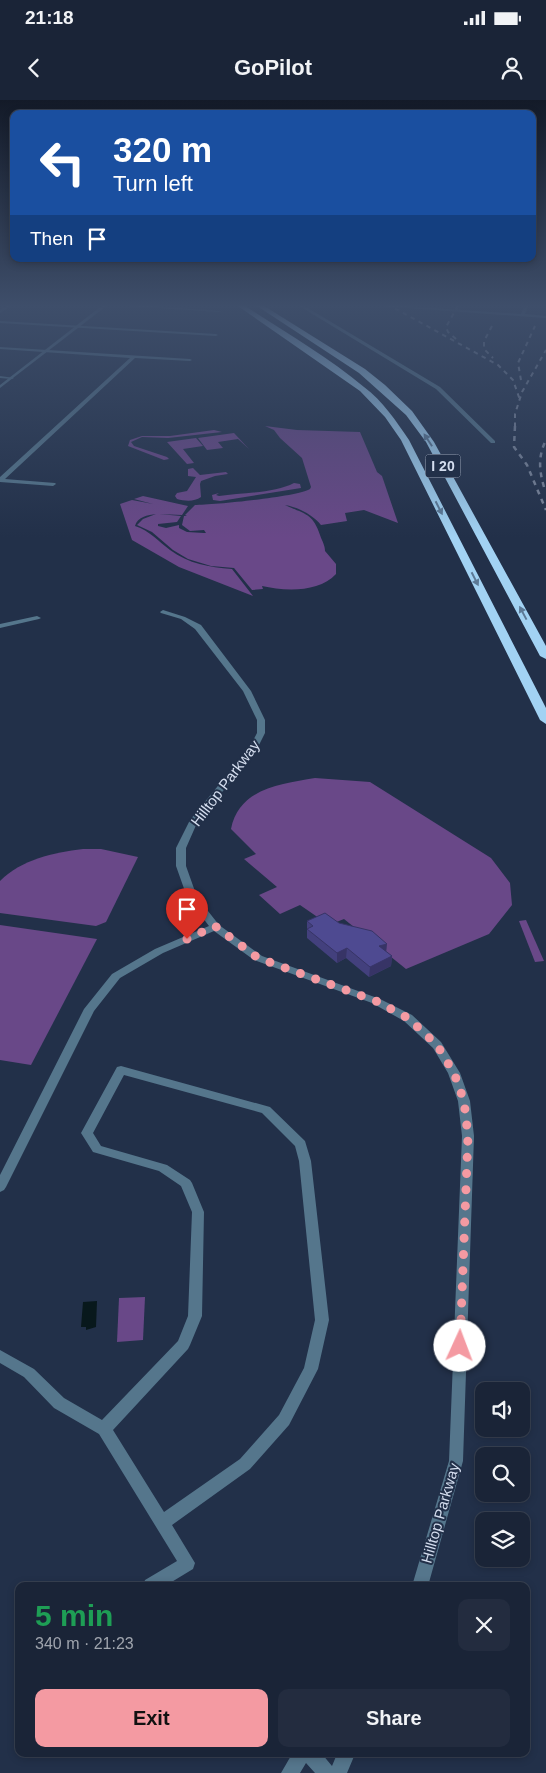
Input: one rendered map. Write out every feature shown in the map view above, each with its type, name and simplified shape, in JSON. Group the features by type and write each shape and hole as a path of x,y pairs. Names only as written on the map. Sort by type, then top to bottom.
{"highway":[{"name":"I 20","path":"354,382 364,389 388,415 405,440 546,720"},
{"name":"I 20","path":"376,382 409,413 430,442 546,656"}],"street":[{"path":"0,480 106,382"},
{"path":"428,382 438,388 493,442"},
{"path":"0,480 54,484"},
{"name":"Hilltop Parkway","path":"163,612 183,618 198,627 247,691 261,720 261,733 253,749 193,822 181,848 181,866 192,897 215,926 258,958 376,1001 408,1018 437,1045 454,1073 464,1101 468,1136 456,1461 421,1582"},
{"path":"0,626 37,618"},
{"path":"0,1187 89,1009 116,976 159,951 215,926"},
{"path":"104,1429 183,1345 195,1316 198,1212 186,1183 163,1168 97,1149 87,1133 121,1070 266,1110 301,1144 305,1161 322,1320 312,1368 284,1420 245,1464 163,1522"},
{"path":"0,1356 30,1373 59,1403 104,1429 187,1563 157,1582"},
{"path":"290,1773 300,1757"},
{"path":"313,1757 327,1773"},
{"path":"338,1773 345,1757"}],"shaded area":[{"path":"265,426 297,430 360,432 377,472 382,476 398,523 364,510 345,513 347,521 321,525 305,512 285,505 307,515 314,522 325,551 336,564 336,574 320,585 301,589 280,589 262,586 263,589 252,590 234,568 211,566 188,559 173,550 152,532 137,525 143,519 156,514 143,517 136,523 135,526 150,533 184,559 207,566 232,569 253,596 179,567 132,540 120,504 132,500 153,504 134,499 143,496 188,506 182,515 159,514 181,516 177,522 158,524 158,526 166,528 179,525 179,528 187,532 206,533 204,530 190,531 182,525 184,516 187,516 185,515 195,505 273,498 310,489 302,458 274,430"},
{"path":"214,430 222,432 168,438 142,437 131,442 134,446 169,459 164,460 128,446 130,440 142,436 170,436"},
{"path":"234,433 249,449 238,439 218,442 223,448 207,450 198,438"},
{"path":"196,438 203,446 183,449 194,463 187,464 167,442"},
{"path":"193,468 200,475 226,472 228,474 201,481 201,497 198,499 189,501 177,499 175,496 177,493 187,491 196,477 188,476 188,469"},
{"path":"294,483 300,484 301,488 220,501 213,500 212,495 268,491"},
{"path":"315,778 370,782 491,858 510,883 512,905 489,934 406,969 344,919 329,925 300,905 280,914 259,895 277,887 244,859 256,854 231,829 236,815 252,796 276,786"},
{"path":"83,849 101,849 138,857 106,922 96,926 0,913 0,881 9,873 38,858"},
{"path":"526,920 544,961 535,962 519,921"},
{"path":"0,925 97,939 31,1065 0,1060"},
{"path":"145,1297 143,1340 117,1342 119,1298"},
{"path":"97,1301 96,1327 86,1330 86,1327 81,1327 83,1302"}],"building":[{"path":"325,913 339,923 372,931 387,944 379,946 392,956 370,967 347,948 337,953 307,929 313,926 307,921"}],"railway":[{"path":"514,382 520,399"},
{"path":"520,399 528,382"},
{"path":"515,426 515,414 520,399"},
{"path":"515,426 514,447 527,465 546,510"},
{"path":"544,487 540,463 546,440"}],"route":[{"path":"187,939 215,926 258,958 376,1001 408,1018 437,1045 454,1073 464,1101 468,1136 460,1346"}]}
